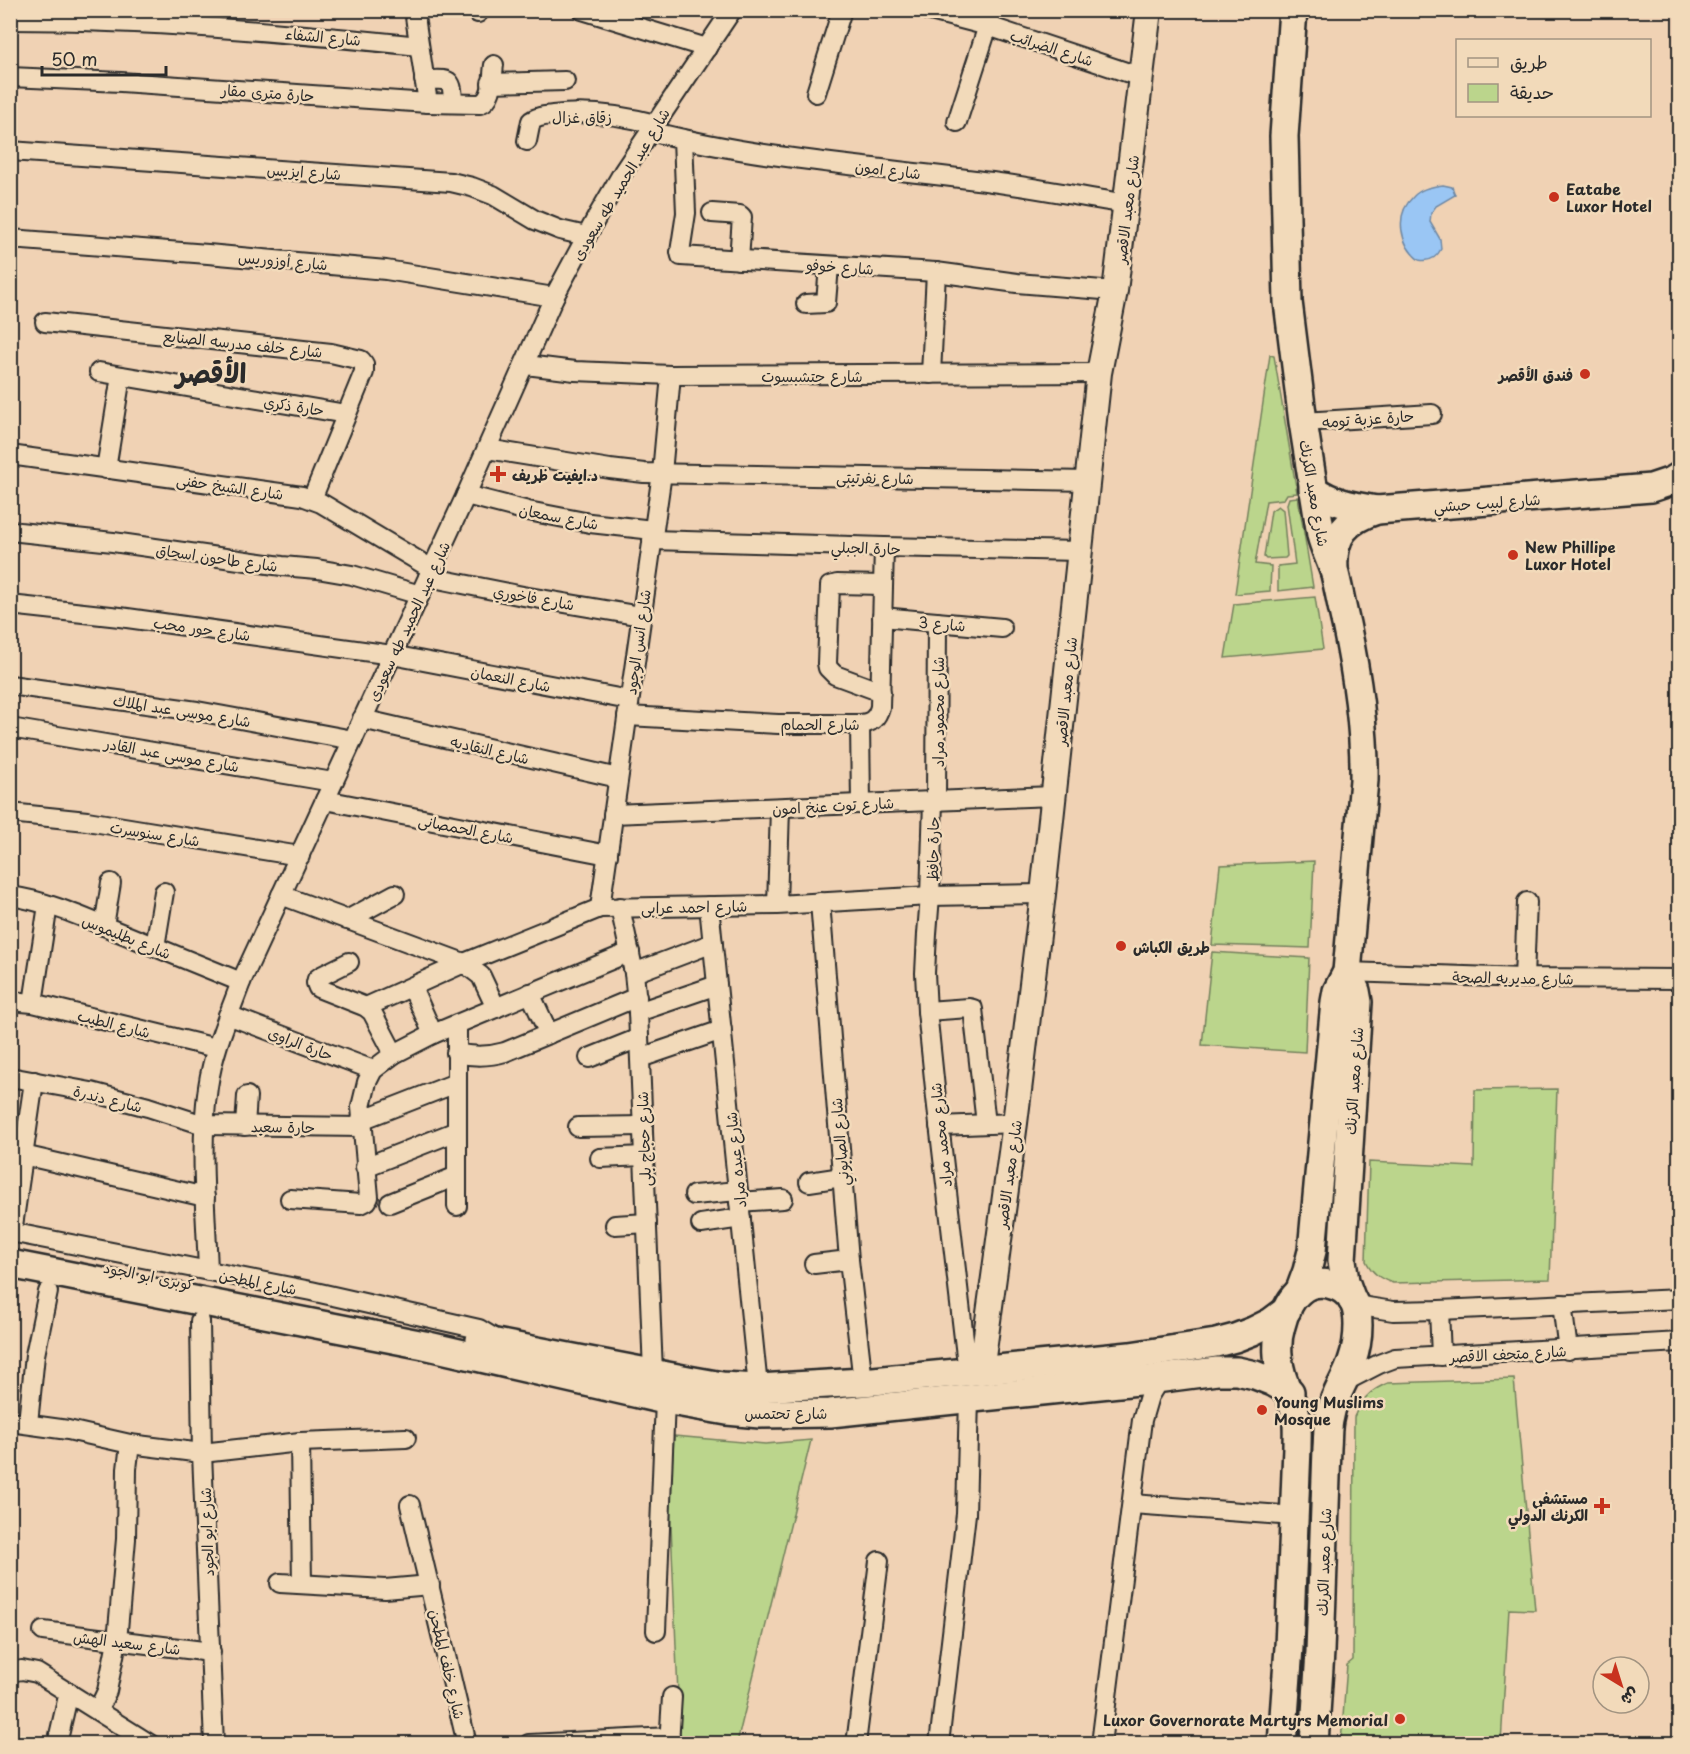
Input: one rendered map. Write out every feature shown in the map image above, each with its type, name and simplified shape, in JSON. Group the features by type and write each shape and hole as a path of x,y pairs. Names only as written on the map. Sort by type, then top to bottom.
{"main road":[{"name":"شارع معبد الاقصر","path":"984,1381 1043,894 1099,373 1115,291 1127,204 1149,10"},
{"name":"شارع معبد الكرنك","path":"1282,1743 1289,1647 1298,1446 1296,1416 1290,1392 1282,1377 1278,1352 1281,1326 1307,1271 1312,1251 1335,1002 1337,991 1347,972 1365,754 1358,684 1334,573 1321,535 1291,340 1286,261 1284,136 1293,10"},
{"name":"شارع لبيب حبشي","path":"1334,573 1334,549 1343,529 1361,515 1377,510 1651,488 1680,476"},
{"path":"1313,489 1330,500 1377,510"},
{"name":"شارع معبد الكرنك","path":"1314,1743 1330,1415 1353,1361 1358,1324 1354,1303 1345,1281 1342,1260 1359,1002 1347,972"},
{"name":"كوبرى ابو الجود","path":"11,1238 97,1265 286,1310"},
{"name":"كوبرى ابو الجود","path":"10,1264 286,1310"},
{"path":"1293,1300 1311,1285 1322,1283 1334,1285 1345,1291 1354,1303"},
{"name":"شارع تحتمس","path":"286,1310 500,1343 722,1386 759,1401 830,1413 984,1381 1216,1343 1235,1338 1271,1322 1293,1300"},
{"name":"شارع تحتمس","path":"286,1310 424,1345 665,1400 706,1407 759,1401 863,1382 1154,1379 1217,1371 1236,1371 1255,1375 1290,1392"}],"street":[{"path":"414,10 428,103"},
{"path":"582,10 707,48"},
{"name":"شارع عبد الحميد طه سعودى","path":"208,1271 204,1125 208,1086 216,1048 241,982 526,365 554,297 618,181 732,10"},
{"path":"816,93 842,10"},
{"name":"شارع الضرائب","path":"927,10 991,18 1141,77"},
{"path":"957,122 991,18"},
{"name":"شارع الشفاء","path":"10,20 209,19 293,33 419,46"},
{"name":"حارة مترى مقار","path":"10,77 121,82 428,103 480,104 489,98 494,64"},
{"path":"424,80 450,82 453,104"},
{"path":"491,83 565,81"},
{"name":"زقاق غزال","path":"527,141 531,121 539,117 562,113 609,114 653,127"},
{"name":"شارع امون","path":"653,127 683,139 751,153 994,182 1127,204"},
{"name":"شارع خوفو","path":"683,139 686,213 680,254 683,256 936,272 1017,283 1115,291"},
{"name":"شارع ايزيس","path":"10,151 451,182 493,195 535,220 560,230 586,236"},
{"path":"712,213 742,217 739,260"},
{"name":"شارع أوزوريس","path":"10,239 386,270 554,297"},
{"path":"806,304 826,303 829,266"},
{"path":"931,374 936,272"},
{"name":"شارع خلف مدرسه الصنايع","path":"45,322 332,353 357,358 364,364 364,372 312,500"},
{"name":"شارع حتشبسوت","path":"526,365 584,372 671,375 1099,373"},
{"name":"حارة ذكري","path":"99,372 346,414"},
{"name":"شارع انس الوجود","path":"600,908 662,473 671,375"},
{"path":"106,469 121,376"},
{"name":"حارة عزبة تومه","path":"1303,422 1432,414"},
{"name":"شارع نفرتيتى","path":"487,449 619,471 1088,481"},
{"name":"شارع الشيخ حفنى","path":"10,455 302,496 321,503 430,573"},
{"name":"شارع سمعان","path":"466,495 528,511 652,535"},
{"name":"شارع طاحون اسحاق","path":"10,531 317,569 364,578 420,595"},
{"name":"حارة الجبلي","path":"652,535 884,547 1080,551"},
{"name":"شارع الحمام","path":"628,708 786,724 860,724 874,720 878,714 880,692 884,547"},
{"name":"شارع فاخوري","path":"430,573 523,596 641,616"},
{"path":"880,692 835,675 828,668 829,590 833,584 883,585"},
{"name":"شارع حور محب","path":"10,604 392,655"},
{"name":"شارع 3","path":"882,617 1002,628"},
{"name":"شارع محمود مراد","path":"934,801 937,622"},
{"name":"شارع النعمان","path":"392,655 628,708"},
{"name":"شارع موسى عبد الملاك","path":"10,685 197,711 353,740"},
{"name":"شارع النقاديه","path":"362,719 618,778"},
{"path":"860,724 861,804"},
{"name":"شارع موسى عبد القادر","path":"10,728 333,782"},
{"name":"شارع توت عنخ امون","path":"613,814 1053,796"},
{"name":"شارع الحمصانى","path":"325,800 608,855"},
{"name":"حارة حافظ","path":"930,896 934,801"},
{"path":"777,905 780,808"},
{"name":"شارع سنوسرت","path":"10,813 87,821 300,856"},
{"path":"104,926 111,883"},
{"path":"155,947 164,892"},
{"path":"347,920 395,894"},
{"name":"شارع احمد عرابى","path":"366,1007 464,963 600,908 777,905 930,896 1043,894"},
{"path":"282,895 464,963 481,976 496,1008"},
{"name":"شارع بطليموس","path":"10,896 48,905 241,982"},
{"name":"شارع محمد مراد","path":"930,896 926,963 927,1011 939,1126 984,1381 939,1743"},
{"name":"شارع الصابوني","path":"820,902 849,1260 863,1382"},
{"path":"1524,978 1527,902"},
{"path":"33,1003 48,905"},
{"name":"شارع عبده مراد","path":"709,906 759,1401"},
{"name":"شارع حجاج بلى","path":"620,907 634,973 637,1004 653,1372"},
{"path":"634,973 713,943"},
{"path":"290,1199 361,1204 369,1197 361,1124 363,1094 373,1070 394,1054 456,1024 630,952"},
{"path":"349,962 317,979 318,988 366,1007 376,1018 394,1054"},
{"name":"شارع مديريه الصحة","path":"1347,972 1524,978 1680,979"},
{"path":"456,1053 489,1056 505,1052 549,1034 637,1004 717,985"},
{"path":"412,987 433,1034"},
{"path":"530,993 549,1034"},
{"name":"شارع الطيب","path":"10,1001 33,1003 216,1048"},
{"path":"927,1011 973,1009 986,1124"},
{"name":"حارة الراوى","path":"228,1015 373,1070"},
{"path":"456,1024 457,1206"},
{"path":"640,1058 722,1030"},
{"path":"589,1058 639,1038"},
{"name":"شارع دندرة","path":"10,1077 91,1092 204,1125"},
{"path":"11,1238 34,1081"},
{"path":"361,1124 456,1083"},
{"path":"245,1126 247,1096"},
{"path":"939,1126 1015,1123"},
{"name":"حارة سعيد","path":"204,1125 361,1124"},
{"path":"578,1127 643,1126"},
{"path":"365,1167 457,1131"},
{"path":"23,1155 205,1197"},
{"path":"600,1158 644,1156"},
{"path":"390,1203 457,1176"},
{"path":"809,1182 842,1177"},
{"path":"694,1195 739,1204 783,1199"},
{"path":"701,1224 739,1204"},
{"path":"615,1225 647,1223"},
{"name":"شارع المطحن","path":"11,1238 311,1291 478,1329 500,1343"},
{"path":"814,1264 849,1260"},
{"path":"48,1292 19,1423 68,1430 130,1444 202,1453 300,1442 406,1438"},
{"path":"1354,1303 1394,1311 1680,1299"},
{"path":"1562,1304 1568,1350"},
{"path":"1439,1310 1441,1356"},
{"name":"شارع ابو الجود","path":"200,1321 202,1453 214,1743"},
{"name":"شارع متحف الاقصر","path":"1342,1383 1379,1364 1395,1359 1680,1342"},
{"path":"1101,1743 1145,1408 1154,1379"},
{"path":"656,1631 665,1400"},
{"path":"300,1442 302,1584"},
{"path":"98,1710 107,1690 117,1641 126,1539 127,1469 130,1444"},
{"path":"1132,1504 1295,1516"},
{"name":"شارع خلف المطحن","path":"410,1505 466,1743"},
{"path":"856,1743 879,1561"},
{"path":"280,1583 385,1589 430,1585"},
{"name":"شارع سعيد الهش","path":"43,1631 211,1652"},
{"path":"10,1672 31,1671 150,1743"},
{"path":"57,1743 69,1692"},
{"path":"529,1743 669,1740 672,1697"}],"green space":[{"path":"1270,355 1274,356 1297,493 1287,494 1284,499 1266,501 1255,564 1271,566 1270,591 1235,594"},
{"path":"1298,497 1313,587 1278,591 1278,566 1295,564 1287,504 1289,498"},
{"path":"1278,506 1283,510 1287,556 1266,559 1264,557 1271,511"},
{"path":"1315,597 1323,649 1225,658 1234,604"},
{"path":"1314,861 1310,948 1212,945 1220,865"},
{"path":"1212,952 1309,958 1305,1052 1202,1045"},
{"path":"1557,1089 1550,1279 1393,1283 1380,1277 1371,1269 1366,1261 1369,1162 1474,1167 1475,1090"},
{"path":"1514,1379 1535,1610 1509,1609 1501,1743 1341,1743 1347,1665 1353,1660 1354,1417 1371,1392 1388,1383"},
{"path":"674,1436 765,1444 811,1440 737,1743 680,1743 670,1501"}],"water":[{"path":"1443,185 1452,187 1455,195 1436,206 1431,213 1430,222 1440,239 1441,249 1432,259 1419,260 1407,246 1404,238 1403,212 1407,204 1420,192"}],"place":[{"name":"Eatabe Luxor Hotel","path":"1554,197"},
{"name":"فندق الأقصر","path":"1585,374"},
{"name":"د.ايفيت ظريف","path":"498,474"},
{"name":"New Phillipe Luxor Hotel","path":"1513,555"},
{"name":"طريق الكباش","path":"1121,946"},
{"name":"Young Muslims Mosque","path":"1262,1410"},
{"name":"مستشفى الكرنك الدولي","path":"1602,1506"},
{"name":"Luxor Governorate Martyrs Memorial","path":"1400,1719"}],"district":[{"name":"الأقصر","path":"211,371"}]}
